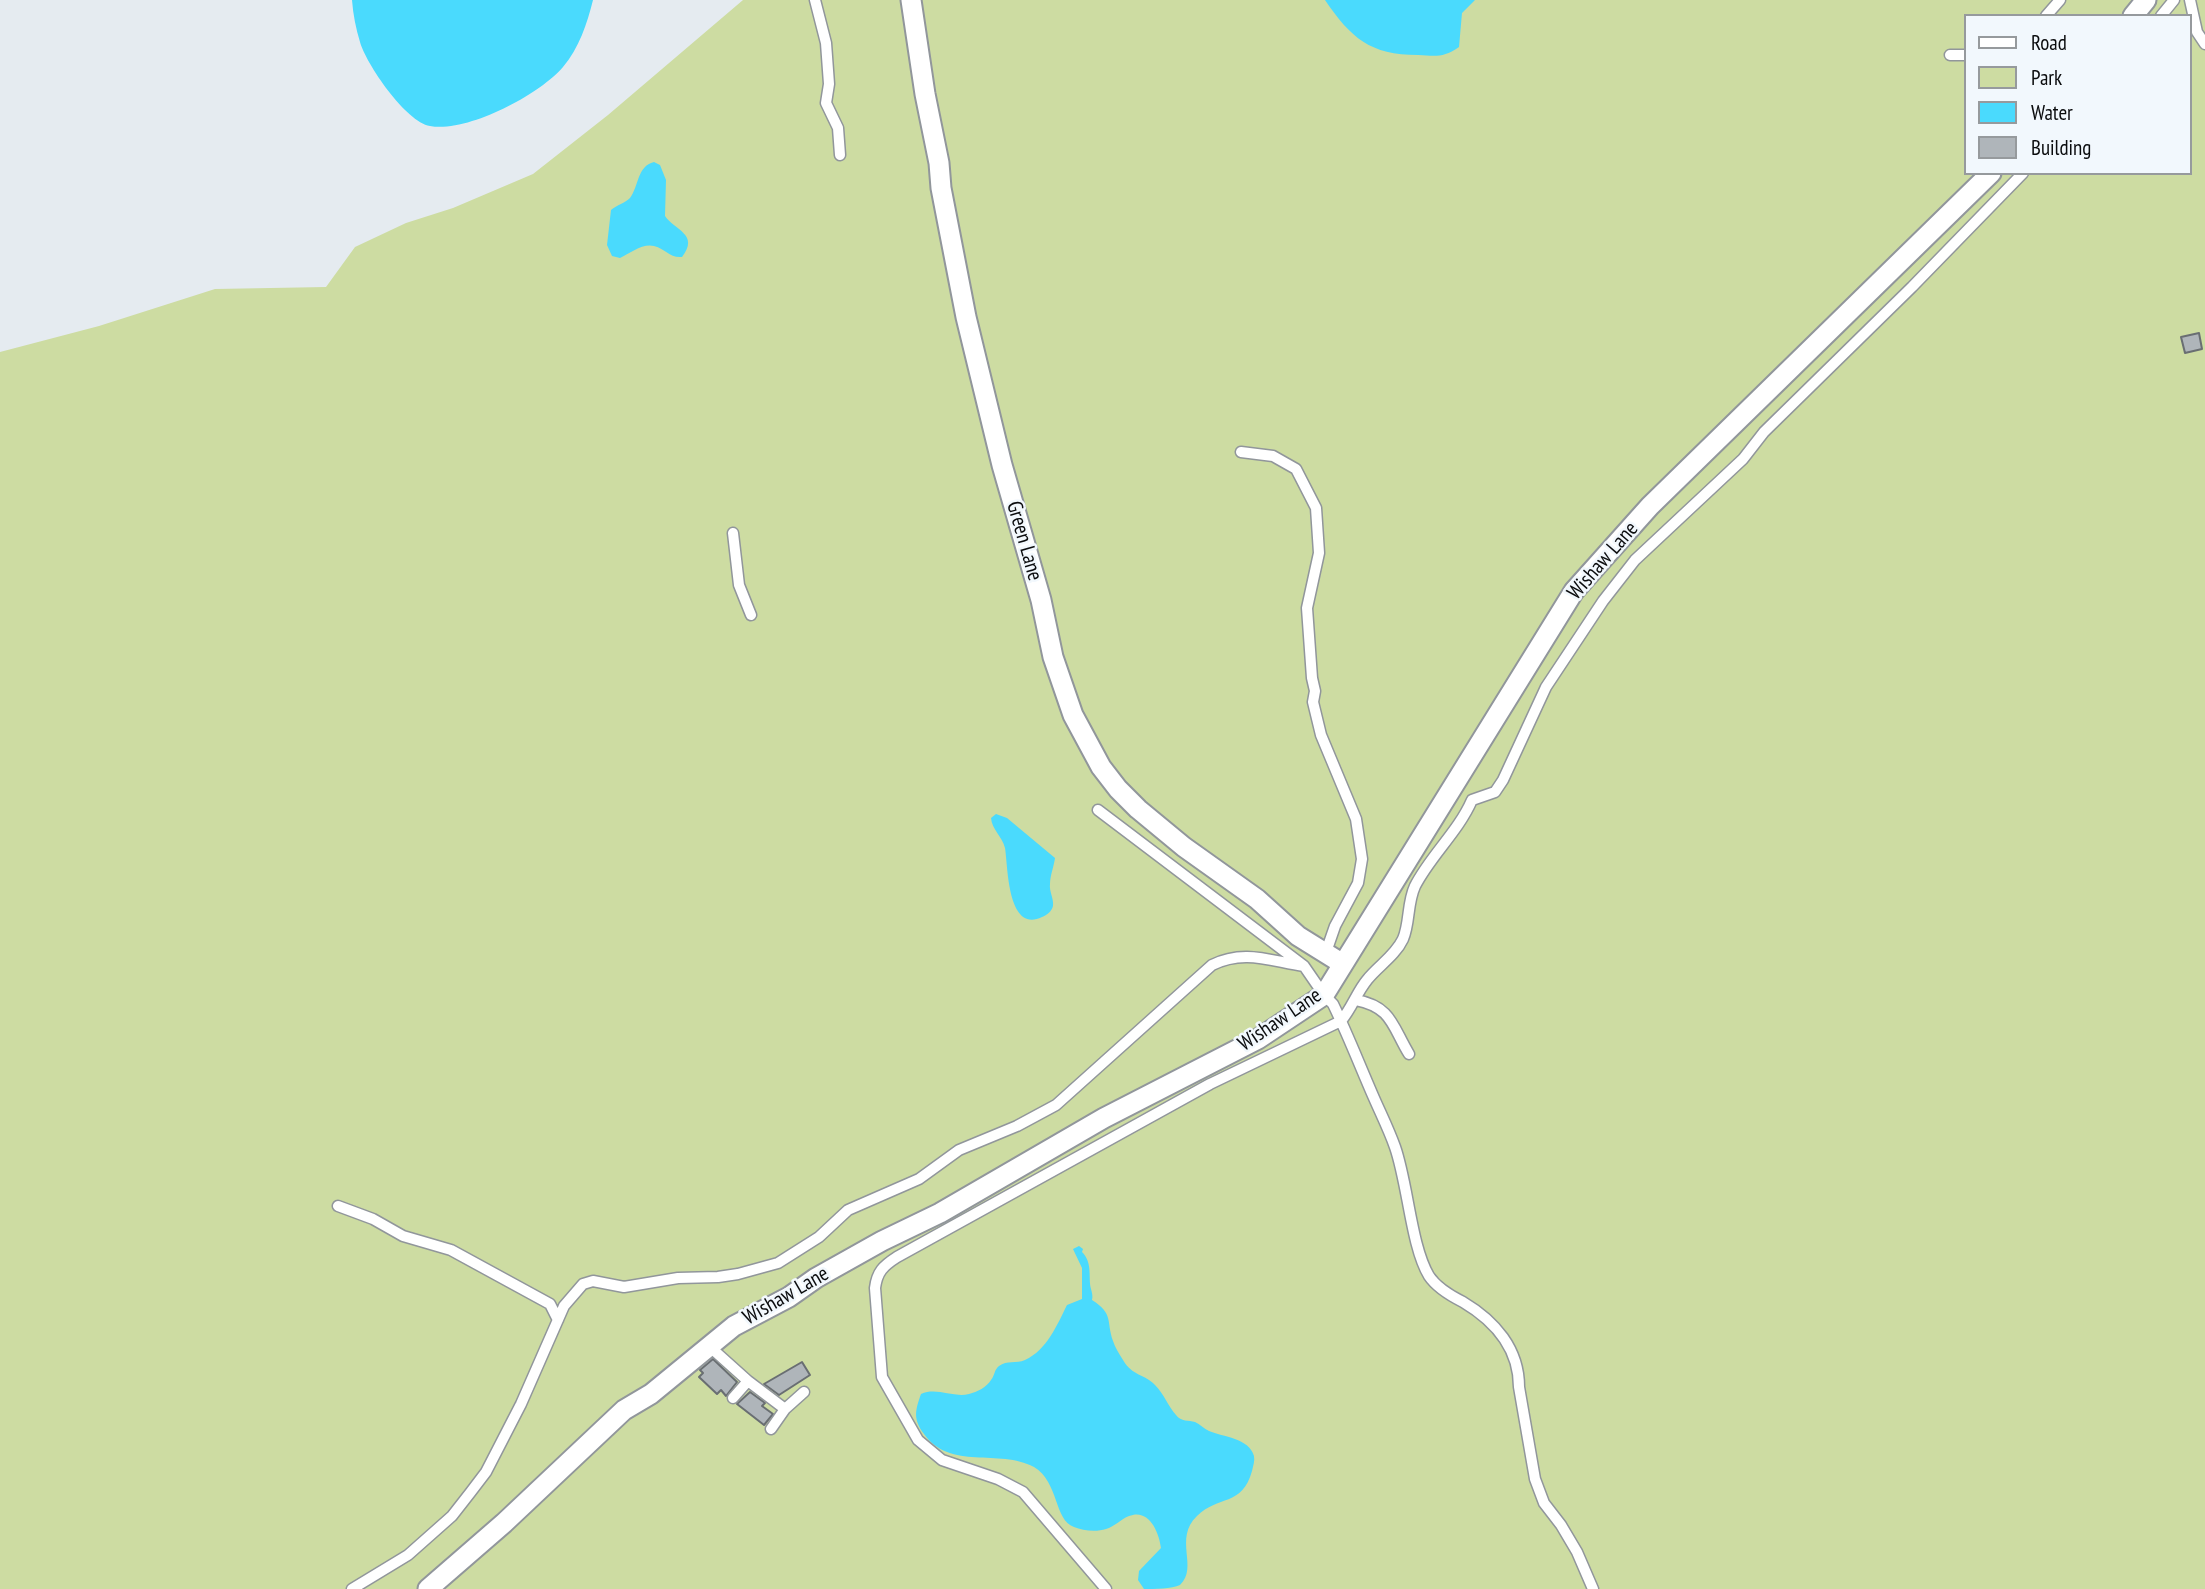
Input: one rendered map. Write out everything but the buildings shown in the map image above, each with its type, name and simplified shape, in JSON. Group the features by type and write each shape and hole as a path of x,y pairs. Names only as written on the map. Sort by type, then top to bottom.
{"street":[{"name":"Green Lane","path":"911,0 965,317 1002,465 1041,600 1053,657 1073,715 1101,766 1118,789 1138,809 1184,847 1257,899 1298,936 1343,964"},
{"path":"2135,14 2146,0"},
{"name":"Wishaw Lane","path":"428,1589 513,1515 624,1410 651,1394 734,1326 789,1297 816,1278 882,1241 940,1213 1104,1118 1258,1038 1324,995 1574,591 1650,506 1989,175"}],"lane":[{"path":"815,0 826,43 829,84 826,103 838,128 840,155"},
{"path":"2048,14 2060,0"},
{"path":"2163,14 2174,0"},
{"path":"2190,0 2197,32 2205,44"},
{"path":"1950,55 1964,55"},
{"path":"1106,1589 1023,1492 998,1479 942,1460 918,1440 882,1377 875,1288 877,1275 884,1265 897,1257 1210,1084 1341,1021 1366,981 1404,938 1414,888 1427,867 1465,815 1472,800 1495,792 1546,687 1603,601 1635,560 1744,459 1764,432 1912,287 2020,175"},
{"path":"1241,452 1273,456 1296,468 1316,508 1319,554 1307,608 1315,691 1313,702 1321,735 1356,819 1362,859 1358,883 1335,926 1326,952"},
{"path":"733,533 739,585 751,615"},
{"path":"1098,810 1304,966 1324,995 1334,1004 1394,1145 1422,1261 1431,1279 1447,1294 1482,1315 1506,1340 1515,1358 1519,1375 1535,1479 1544,1503 1577,1552 1594,1589"},
{"path":"352,1589 408,1555 452,1516 470,1493 501,1445 564,1306 583,1284 593,1281 624,1287 639,1286 678,1278 738,1274 778,1263 819,1237 848,1210 919,1180 959,1150 1017,1126 1056,1105 1212,965 1227,957 1244,956 1304,966"},
{"path":"1356,1000 1381,1007 1390,1017 1409,1054"},
{"path":"338,1206 373,1219 403,1236 451,1250 550,1304 558,1320"},
{"path":"708,1346 785,1409"},
{"path":"733,1398 748,1381"},
{"path":"771,1429 785,1409 804,1392"}],"green space":[{"path":"743,0 2205,0 2205,1589 0,1589 0,352 99,326 215,289 326,287 355,247 406,223 453,208 533,174 608,115"}],"water":[{"path":"352,0 593,0 578,44 569,60 552,78 501,110 463,124 445,127 420,122 388,91 370,64 360,42"},
{"path":"1325,0 1475,0 1462,13 1459,47 1444,55 1435,56 1401,54 1374,48 1353,34"},
{"path":"654,162 660,165 666,180 665,216 684,233 687,249 682,257 650,245 620,258 612,256 607,245 611,210 630,198 641,172"},
{"path":"996,814 1007,818 1055,858 1050,887 1053,906 1044,916 1030,920 1022,916 1016,907 1009,882 1005,848 991,818"},
{"path":"1079,1246 1083,1249 1089,1265 1092,1300 1104,1310 1114,1343 1127,1365 1155,1385 1178,1417 1247,1445 1254,1456 1252,1471 1242,1490 1236,1496 1205,1510 1190,1525 1186,1543 1187,1570 1185,1578 1177,1586 1144,1589 1138,1580 1139,1571 1161,1548 1158,1535 1147,1518 1136,1514 1098,1531 1074,1527 1063,1517 1048,1482 1034,1467 1006,1459 961,1456 947,1452 924,1434 917,1419 916,1410 921,1394 933,1392 963,1395 975,1392 989,1383 999,1366 1025,1360 1039,1350 1067,1305 1082,1299 1082,1268 1073,1249"}]}
